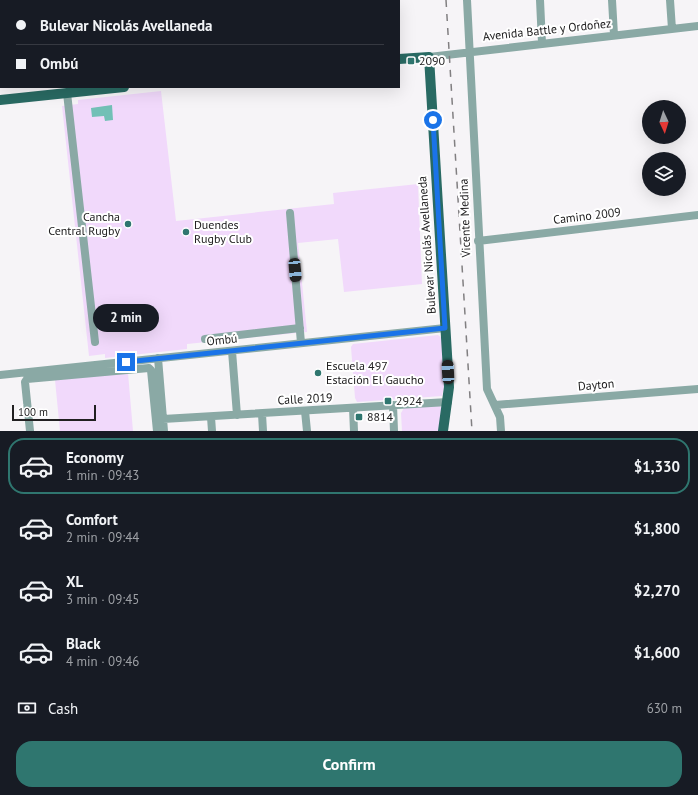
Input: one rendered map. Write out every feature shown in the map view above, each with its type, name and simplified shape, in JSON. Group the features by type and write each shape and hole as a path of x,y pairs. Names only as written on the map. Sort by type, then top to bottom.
{"main road":[{"name":"Avenida Battle y Ordoñez","path":"400,59 429,56"},
{"name":"Bulevar Nicolás Avellaneda","path":"429,56 448,402 443,431"},
{"path":"0,100 114,88"}],"street":[{"name":"Vicente Medina","path":"467,0 471,51 478,241 487,389 500,417 500,431"},
{"path":"540,0 542,43"},
{"path":"612,0 614,35"},
{"path":"670,0 672,29"},
{"name":"Avenida Battle y Ordoñez","path":"429,56 698,26"},
{"path":"67,93 95,342"},
{"path":"290,213 301,343"},
{"name":"Camino 2009","path":"478,241 698,215"},
{"path":"205,339 300,328"},
{"name":"Ombú","path":"0,375 445,328"},
{"path":"232,351 237,415"},
{"path":"158,358 164,431"},
{"path":"30,431 25,382 28,379 149,368 151,370 157,431"},
{"name":"Dayton","path":"495,405 698,389"},
{"name":"Calle 2019","path":"163,419 448,402"},
{"path":"393,405 394,431"},
{"path":"353,408 354,431"},
{"path":"305,411 307,431"},
{"path":"262,414 264,431"},
{"path":"210,417 212,431"}],"shaded area":[{"name":"Duendes Rugby Club","path":"161,91 176,221 334,204 333,193 418,184 422,284 344,292 338,239 298,243 307,332 187,344 187,349 105,358 105,354 89,356 62,106 78,104 78,100"},
{"path":"112,105 113,120 105,121 104,116 92,117 91,108"},
{"path":"438,335 442,338 444,387 442,396 357,402 355,398 351,347 353,344"},
{"path":"128,373 133,431 60,431 55,380"},
{"path":"438,405 443,408 441,431 402,431 401,413 404,408"}],"railway":[{"path":"446,0 472,431"}],"place":[{"name":"2090","path":"411,61"},
{"name":"Cancha Central Rugby","path":"128,224"},
{"name":"Duendes Rugby Club","path":"186,232"},
{"name":"Escuela 497 Estación El Gaucho","path":"318,373"},
{"name":"2924","path":"388,401"},
{"name":"8814","path":"359,417"}],"route":[{"path":"126,362 445,328 433,120"}]}
